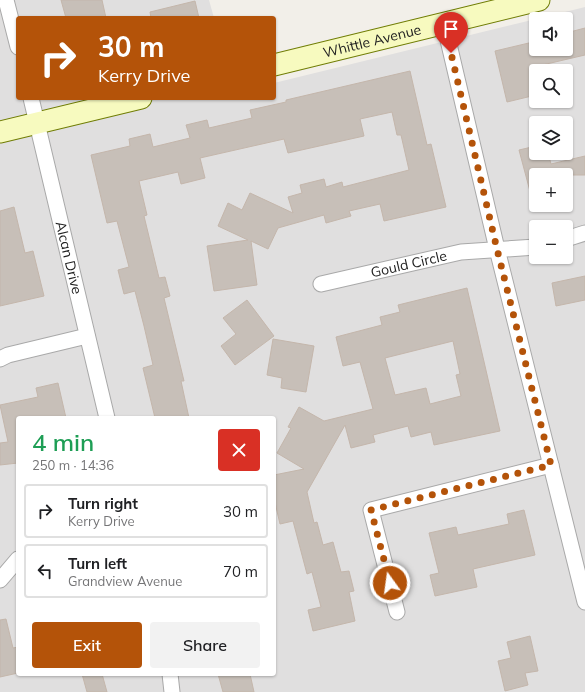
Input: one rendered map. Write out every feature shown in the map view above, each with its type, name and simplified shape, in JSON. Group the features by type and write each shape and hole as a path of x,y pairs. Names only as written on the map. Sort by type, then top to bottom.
{"street":[{"path":"6,0 16,39"},
{"name":"Whittle Avenue","path":"276,65 539,0"},
{"path":"444,23 497,249 585,602"},
{"name":"Alcan Drive","path":"31,100 107,416"},
{"path":"0,132 133,100"},
{"path":"573,236 585,233"},
{"name":"Gould Circle","path":"321,284 461,252 529,247"},
{"path":"0,358 87,336"},
{"path":"397,612 371,510 551,465"},
{"path":"0,580 16,561"},
{"path":"170,676 172,692"}],"shaded area":[{"path":"0,0 209,0 213,16 16,16 16,100 276,100 276,83 529,21 529,56 573,56 573,12 565,12 585,7 585,692 0,692"}],"building":[{"path":"61,0 102,0 106,16 65,16"},
{"path":"195,1 199,16 151,16 150,12"},
{"path":"585,28 585,55 547,64 529,64 529,97 507,102 495,51 529,43 529,56 573,56 573,31"},
{"path":"410,71 427,145 431,144 446,207 384,221 380,204 349,211 351,216 326,223 324,215 278,228 268,249 251,241 257,285 214,291 207,246 248,240 218,226 228,203 242,210 250,193 293,213 288,197 302,193 300,185 324,179 326,187 342,182 343,187 409,170 401,135 397,135 392,112 360,119 364,136 288,153 284,139 200,158 205,178 181,184 178,172 139,181 147,215 144,216 159,278 165,277 170,296 164,298 184,381 181,381 189,416 155,416 143,368 153,365 144,326 135,291 124,294 118,270 129,267 117,221 107,223 91,155 130,146 129,139 150,134 153,147 190,138 186,125 207,120 209,128 252,118 250,110 286,102 286,100"},
{"path":"529,148 529,160 550,160 551,164 585,156 585,175 573,175 573,168 529,168 529,188 519,150"},
{"path":"14,207 25,253 33,251 44,296 0,306 0,211"},
{"path":"585,276 585,300 556,306 552,283"},
{"path":"467,288 500,431 434,445 431,432 411,437 408,426 373,435 375,442 351,448 345,425 307,492 314,523 317,522 323,545 333,542 341,572 349,571 354,591 349,592 355,621 313,631 308,610 321,607 312,572 307,574 293,521 280,524 276,507 276,475 304,469 277,453 291,428 288,427 299,407 324,421 373,409 360,362 343,366 336,337 382,325 380,317 400,312 398,305","holes":["453,341 460,374 456,375 461,396 430,404 426,388 395,395 385,358"]},
{"path":"247,300 274,336 235,365 221,346 236,334 223,318"},
{"path":"273,339 314,346 306,392 281,388 282,378 267,375"},
{"path":"58,383 66,416 16,416 16,463 0,465 0,443 8,442 0,405 38,397 36,388"},
{"path":"524,510 535,555 473,569 477,587 435,596 430,575 439,573 429,533 456,527 458,535 509,524 507,514"},
{"path":"6,619 13,648 16,647 16,673 0,677 0,620"},
{"path":"530,636 538,671 525,673 528,685 505,691 498,661 511,658 507,642"},
{"path":"83,676 103,676 107,692 87,692"},
{"path":"219,676 250,676 254,692 223,692"}],"route":[{"path":"390,583 371,510 551,465 497,249 451,53"}]}
